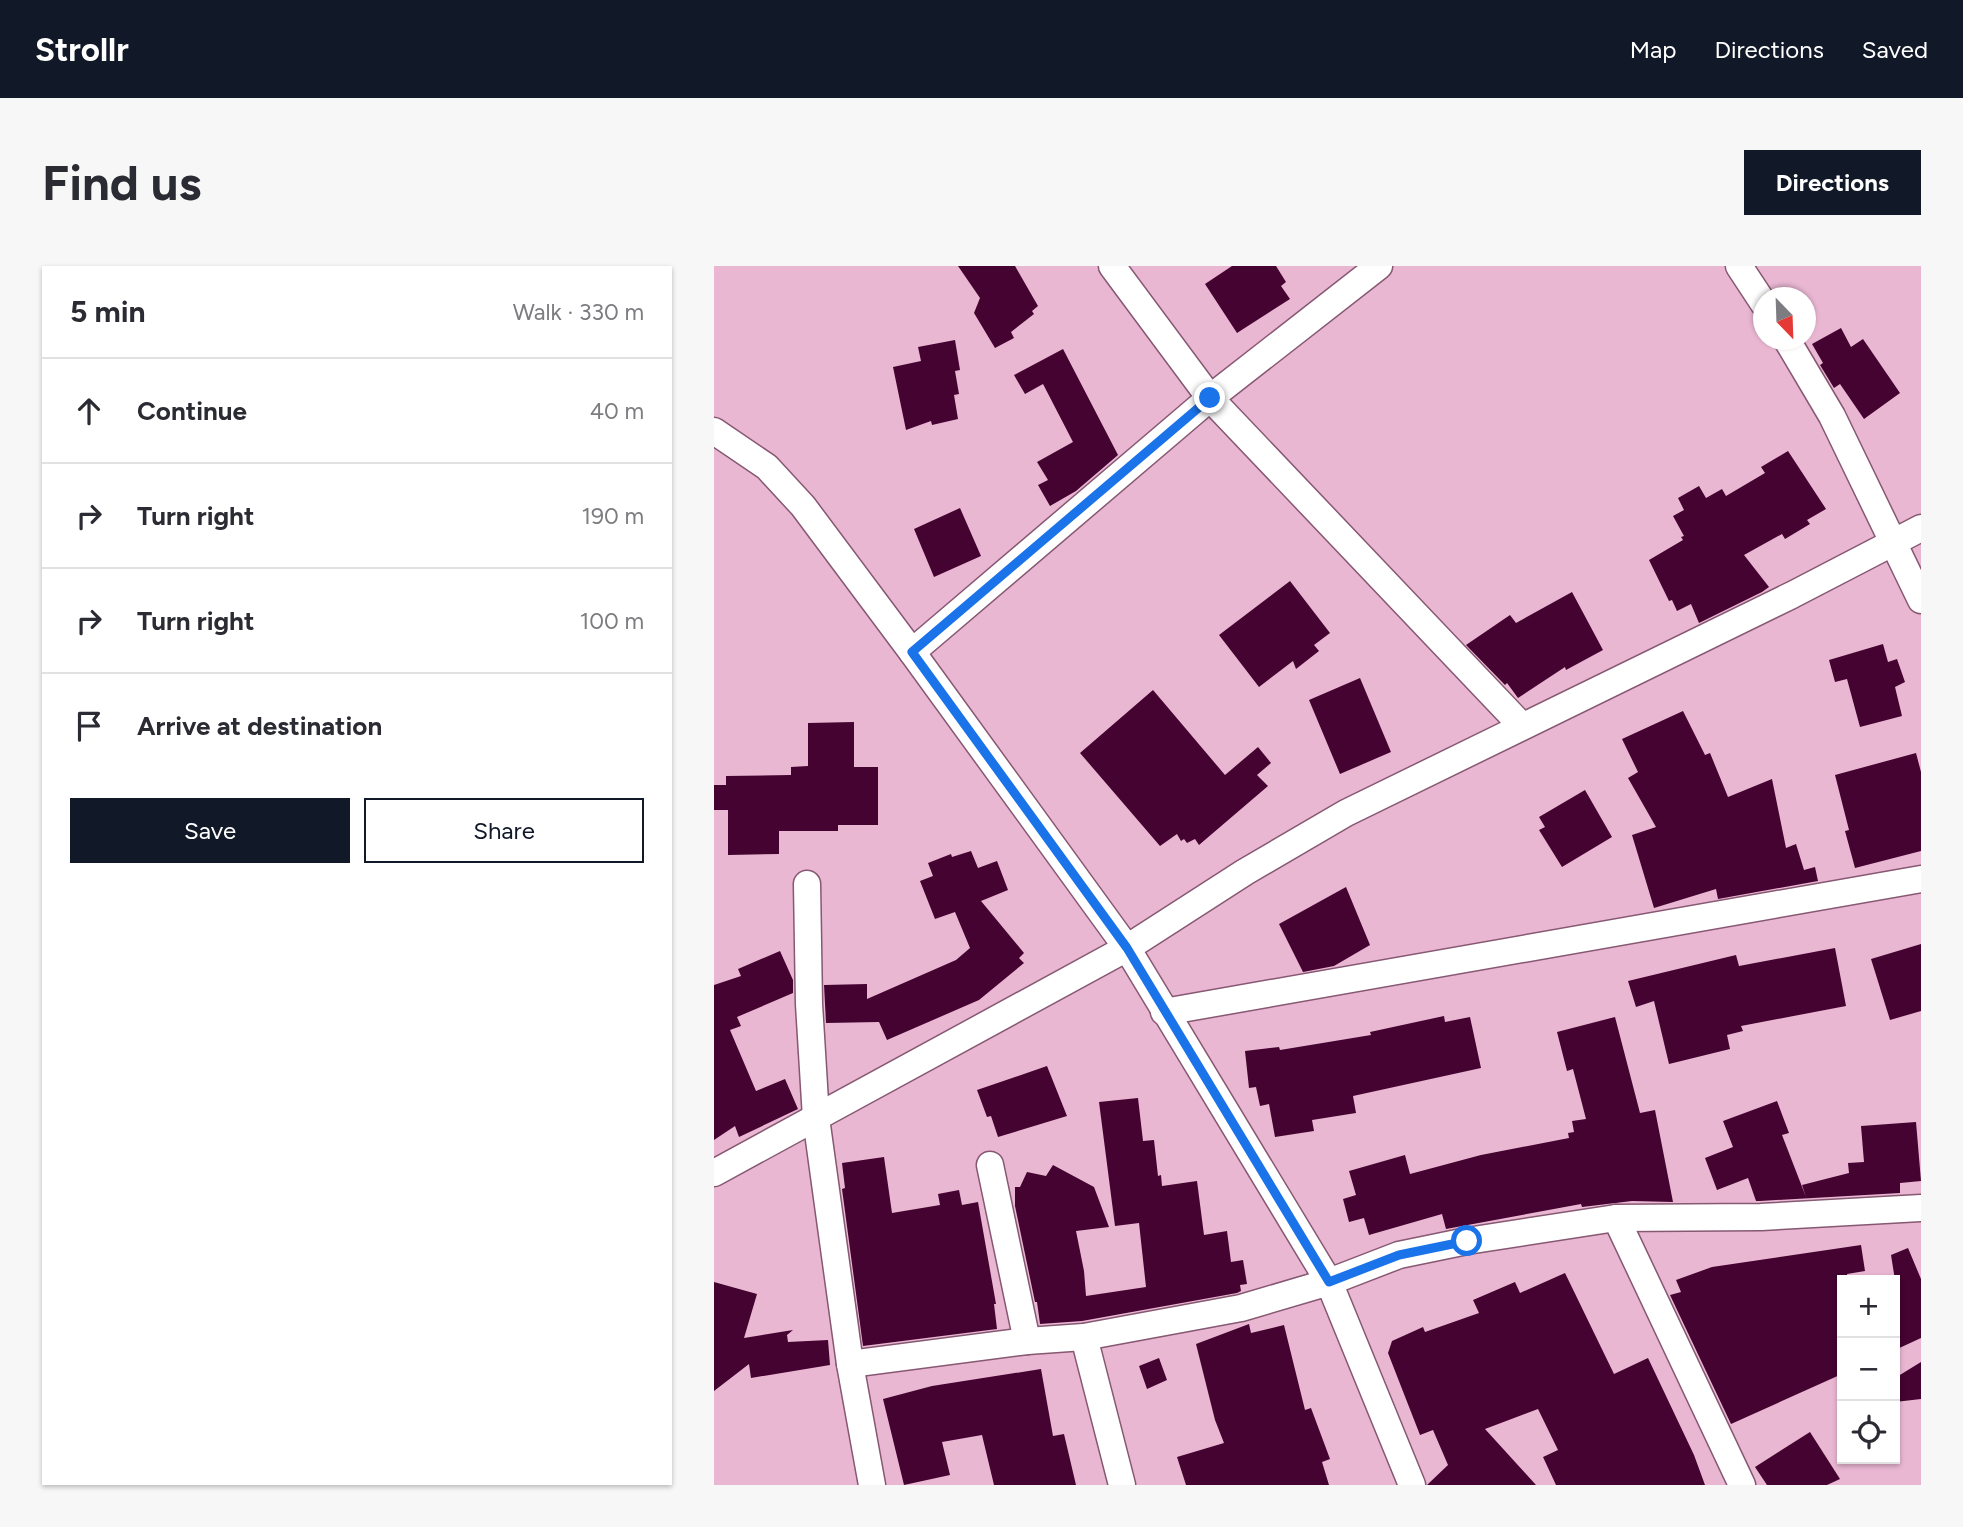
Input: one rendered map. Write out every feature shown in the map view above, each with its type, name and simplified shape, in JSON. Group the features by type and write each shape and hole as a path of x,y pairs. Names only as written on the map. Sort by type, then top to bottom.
{"street":[{"path":"1112,266 1210,398 1522,726"},
{"path":"912,652 1210,398 1379,266"},
{"path":"1739,266 1753,288"},
{"path":"1793,350 1832,416 1921,600"},
{"path":"714,431 766,467 790,491 912,652 1127,948 1329,1282 1412,1485"},
{"path":"714,1173 1127,948 1245,872 1346,813 1792,595 1921,528"},
{"path":"1164,1012 1921,879"},
{"path":"807,884 809,1004 816,1118 850,1364 872,1485"},
{"path":"990,1165 1027,1341"},
{"path":"850,1364 1027,1341 1084,1337 1241,1308 1329,1282 1399,1255 1467,1241 1616,1218 1772,1216 1921,1208"},
{"path":"1616,1218 1742,1485"},
{"path":"1084,1337 1122,1485"}],"building":[{"path":"958,266 1015,266 1038,306 1032,311 1034,314 1011,332 1014,338 995,348 974,313 980,298"},
{"path":"1232,266 1276,266 1286,282 1281,286 1290,299 1237,333 1205,284"},
{"path":"1841,328 1851,347 1863,339 1900,393 1864,419 1840,384 1834,388 1820,365 1823,363 1815,350 1816,342"},
{"path":"955,340 960,370 955,371 959,394 954,395 958,419 932,425 931,421 906,430 893,367 921,361 918,347"},
{"path":"1063,349 1118,455 1076,491 1050,506 1038,485 1048,480 1037,462 1073,442 1043,384 1025,394 1014,375"},
{"path":"1788,451 1826,509 1807,520 1810,524 1785,539 1782,534 1744,555 1769,587 1762,592 1699,623 1691,604 1677,611 1672,600 1669,601 1649,560 1683,540 1681,537 1684,536 1673,516 1684,510 1678,498 1699,486 1706,498 1722,489 1726,496 1765,473 1761,467"},
{"path":"960,508 981,556 934,577 914,529"},
{"path":"1290,581 1330,633 1314,645 1319,651 1296,669 1293,661 1259,687 1219,635"},
{"path":"1572,592 1603,650 1566,670 1565,667 1518,698 1507,683 1505,685 1466,645 1510,615 1516,623"},
{"path":"1883,644 1888,662 1897,659 1905,682 1895,687 1902,716 1860,727 1847,679 1835,682 1829,660"},
{"path":"1360,678 1391,752 1340,774 1309,700"},
{"path":"1153,690 1225,775 1258,747 1271,763 1257,775 1268,786 1199,845 1195,839 1187,843 1184,839 1181,841 1177,834 1160,846 1080,753"},
{"path":"1683,711 1705,755 1710,753 1728,797 1772,779 1786,848 1796,844 1804,870 1815,867 1818,881 1718,899 1716,889 1654,908 1632,835 1656,827 1628,778 1638,772 1622,739"},
{"path":"854,722 854,767 878,767 878,825 838,825 838,831 779,831 779,854 728,855 728,810 714,810 714,785 726,785 726,776 791,775 791,767 808,766 808,723"},
{"path":"1916,753 1921,772 1921,851 1855,868 1845,831 1849,830 1835,775"},
{"path":"1585,790 1612,837 1562,867 1539,830 1545,827 1539,817"},
{"path":"971,851 978,868 997,861 1008,890 981,901 1024,953 1019,958 1024,963 979,1000 887,1040 879,1022 826,1023 824,985 867,984 867,999 956,960 970,948 955,912 935,919 920,881 933,876 928,863 951,854 952,857"},
{"path":"1346,887 1370,945 1334,966 1303,972 1279,924"},
{"path":"1921,944 1921,1011 1890,1020 1871,959"},
{"path":"1835,948 1846,1006 1741,1026 1743,1031 1727,1035 1730,1049 1669,1064 1654,1001 1636,1007 1628,981 1736,955 1739,966"},
{"path":"780,951 793,980 793,993 737,1017 741,1026 730,1030 756,1091 785,1079 798,1109 739,1137 735,1126 714,1140 714,985 741,976 738,969"},
{"path":"1444,1016 1445,1022 1470,1017 1481,1068 1353,1096 1356,1113 1312,1120 1314,1131 1275,1137 1269,1104 1260,1106 1256,1087 1249,1088 1245,1051 1279,1047 1280,1050 1371,1035 1370,1032"},
{"path":"1615,1017 1640,1113 1655,1110 1673,1202 1632,1201 1582,1207 1581,1204 1446,1229 1442,1214 1369,1235 1364,1218 1349,1222 1343,1199 1356,1195 1349,1171 1405,1155 1410,1174 1481,1155 1569,1138 1568,1133 1574,1132 1572,1121 1586,1119 1573,1069 1567,1071 1557,1032"},
{"path":"1047,1066 1067,1116 998,1137 991,1116 987,1117 977,1090"},
{"path":"1138,1098 1143,1141 1154,1140 1158,1176 1161,1175 1162,1186 1197,1181 1204,1235 1227,1231 1231,1262 1243,1260 1247,1284 1240,1285 1241,1291 1237,1293 1082,1321 1040,1324 1015,1206 1015,1187 1020,1187 1027,1172 1046,1176 1053,1165 1094,1187 1109,1227 1076,1231 1086,1296 1146,1287 1139,1223 1115,1226 1099,1102"},
{"path":"1777,1101 1789,1133 1782,1135 1806,1197 1802,1185 1849,1173 1848,1163 1864,1162 1861,1126 1916,1122 1921,1181 1900,1183 1900,1193 1760,1201 1756,1201 1748,1178 1717,1190 1705,1158 1733,1147 1723,1121"},
{"path":"884,1157 892,1213 940,1205 938,1194 959,1190 962,1205 978,1202 996,1304 997,1329 863,1346 842,1189 845,1188 842,1163"},
{"path":"1861,1245 1865,1271 1837,1275 1837,1376 1731,1424 1670,1295 1681,1292 1676,1280 1712,1267"},
{"path":"1908,1248 1921,1279 1921,1338 1900,1348 1900,1275 1894,1275 1891,1255"},
{"path":"1565,1273 1614,1374 1648,1358 1694,1455 1705,1485 1556,1485 1543,1457 1558,1450 1538,1409 1485,1429 1536,1485 1427,1485 1448,1465 1433,1430 1420,1435 1388,1353 1392,1341 1423,1327 1425,1332 1479,1313 1473,1300 1515,1282 1520,1293"},
{"path":"714,1282 757,1294 744,1338 793,1330 787,1335 788,1342 828,1340 830,1365 751,1378 749,1364 714,1391"},
{"path":"1249,1324 1251,1333 1284,1325 1305,1410 1311,1408 1330,1459 1322,1462 1329,1485 1186,1485 1177,1457 1224,1443 1215,1420 1196,1344"},
{"path":"1159,1358 1167,1380 1147,1389 1139,1366"},
{"path":"1921,1362 1921,1399 1900,1401 1900,1375"},
{"path":"1041,1369 1053,1436 1064,1434 1076,1485 994,1485 982,1435 942,1442 950,1475 904,1485 883,1399 932,1386"},
{"path":"1810,1432 1840,1479 1827,1485 1767,1485 1755,1467"}],"route":[{"path":"1210,398 912,652 1127,948 1329,1282 1399,1255 1467,1241"}]}
